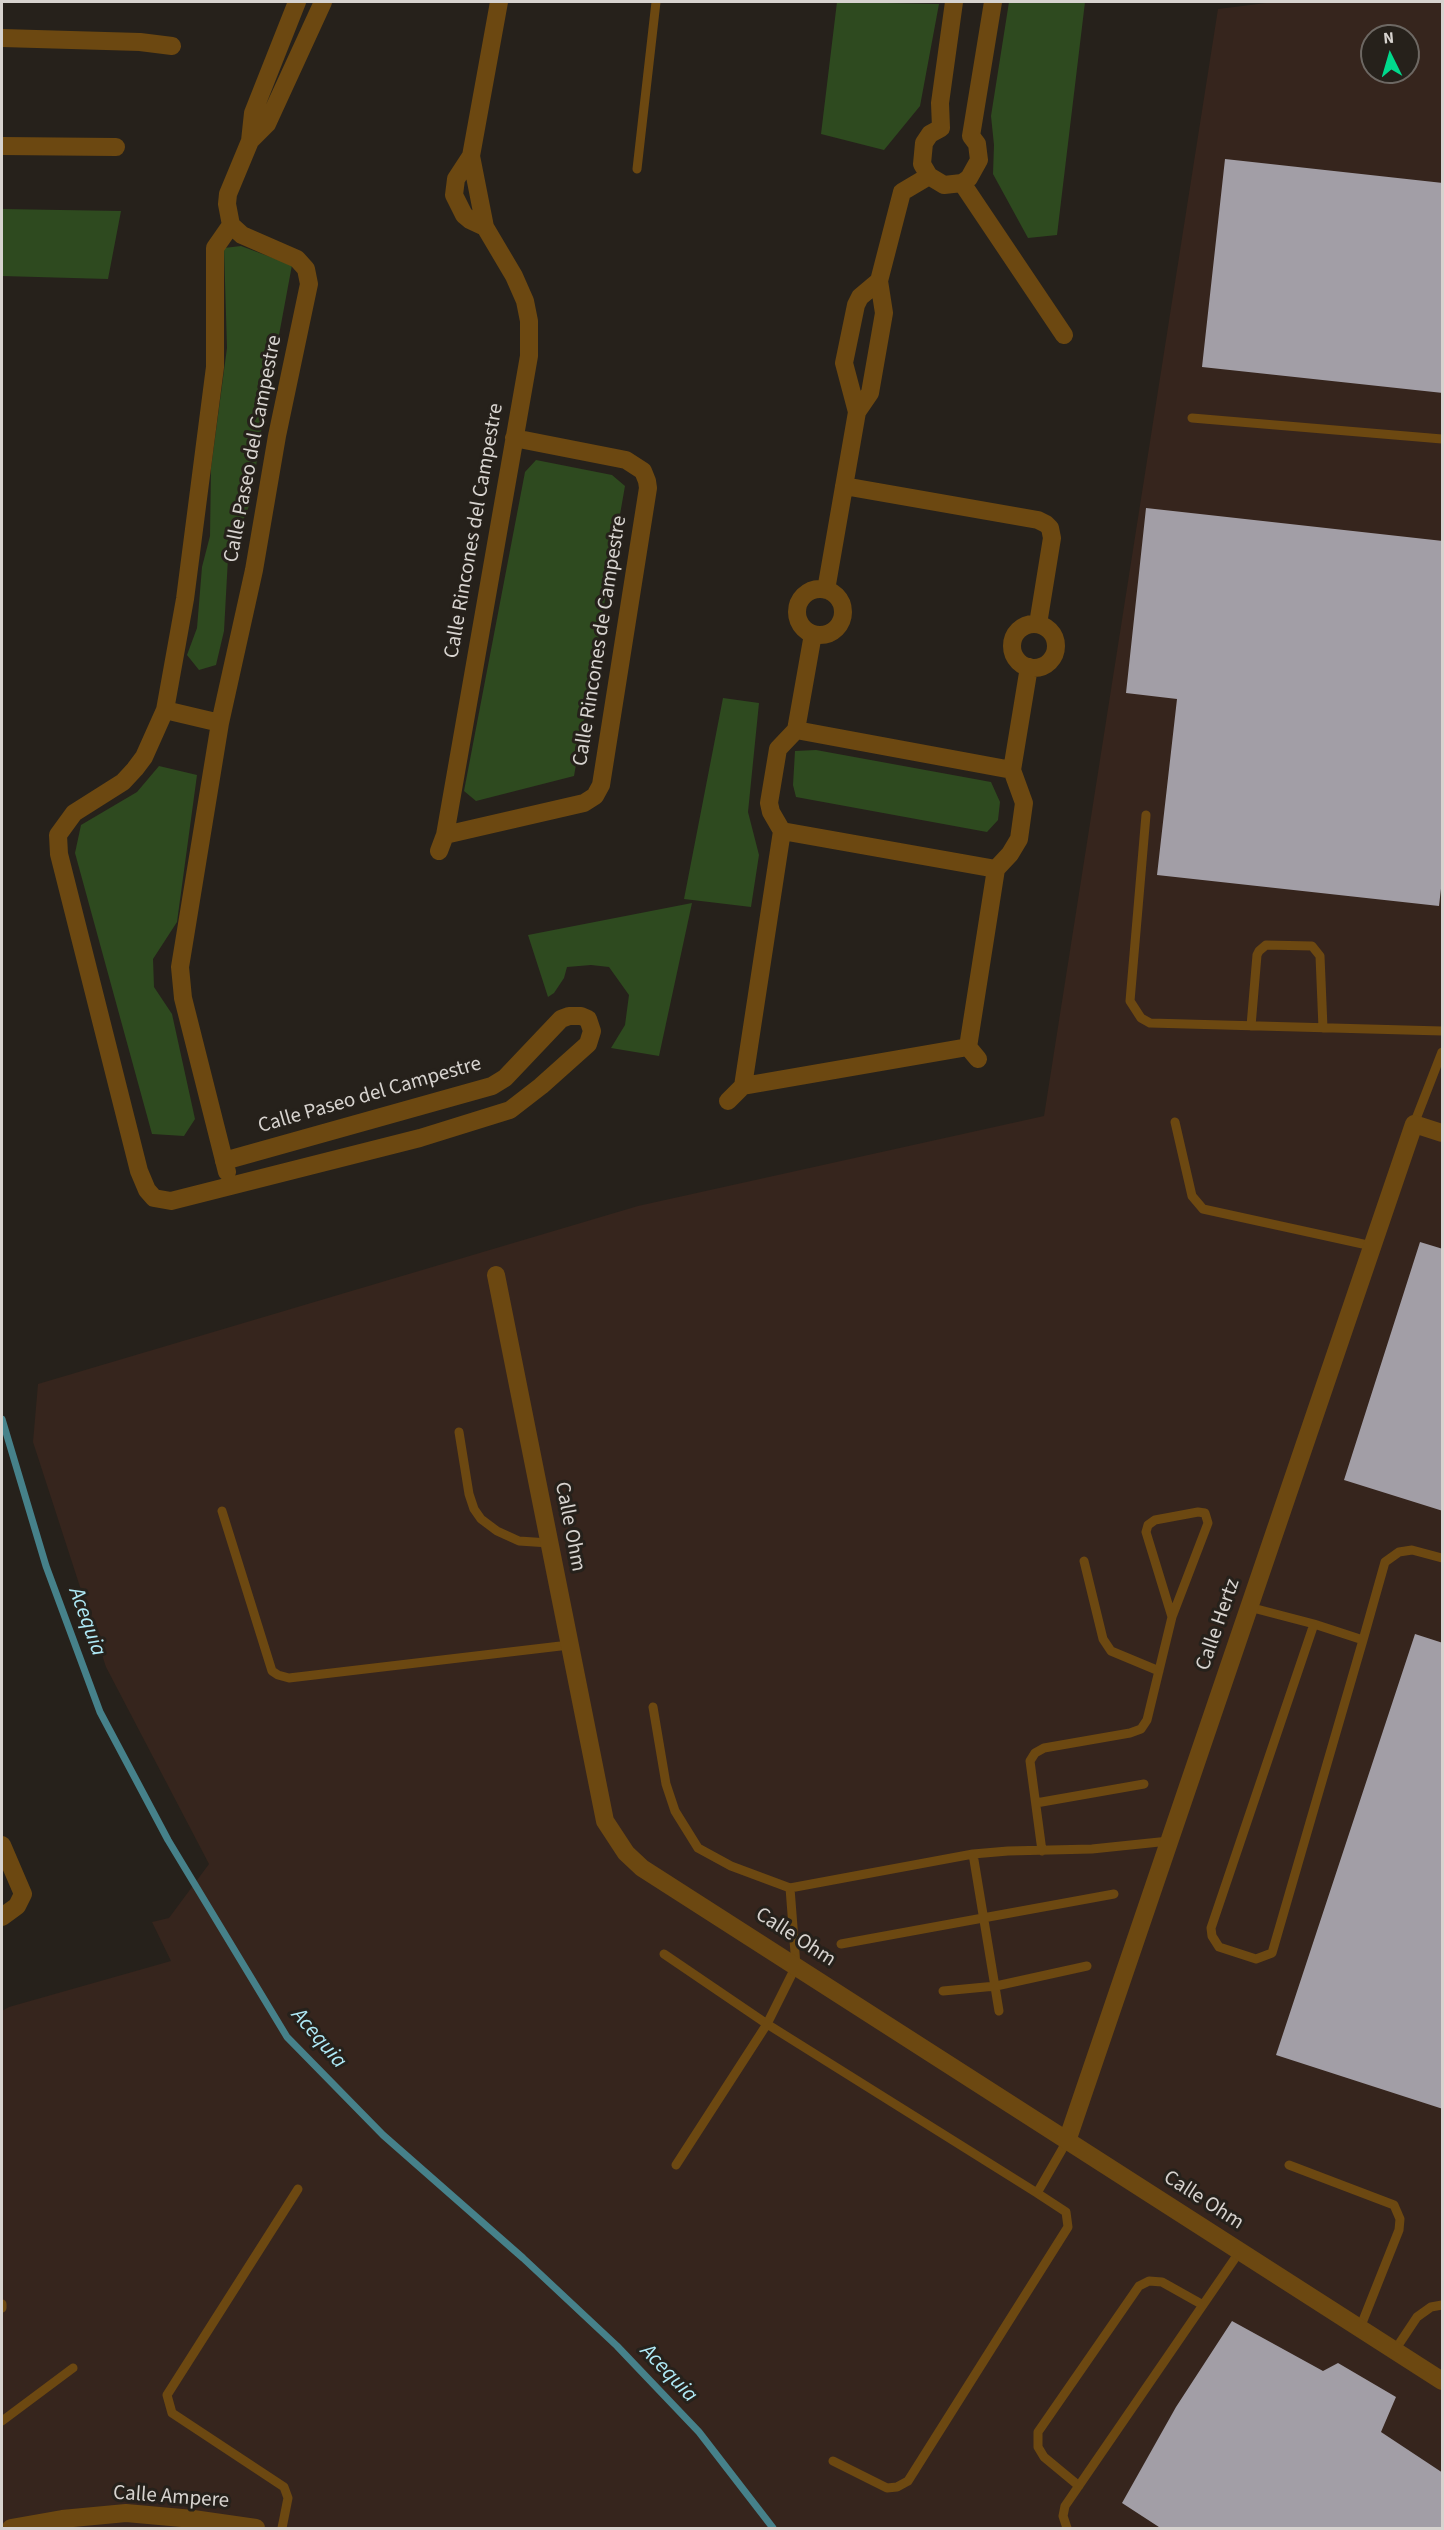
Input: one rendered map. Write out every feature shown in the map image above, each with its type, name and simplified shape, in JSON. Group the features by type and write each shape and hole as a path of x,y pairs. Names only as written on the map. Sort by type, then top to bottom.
{"street":[{"path":"250,141 267,124 323,2"},
{"name":"Calle Rincones del Campestre","path":"442,843 529,356 529,321 525,301 514,276 485,227 471,156 499,2"},
{"path":"941,129 940,103 954,2"},
{"path":"971,136 993,2"},
{"path":"231,225 227,214 228,194 250,141 253,113 295,8 313,25"},
{"path":"2,38 140,42 172,46"},
{"path":"266,80 284,88"},
{"path":"941,129 962,129 977,144 979,159 969,178 962,183 944,185 929,176 922,164 924,143 930,134 941,129"},
{"path":"2,146 116,147"},
{"name":"Calle Rincones del Campestre","path":"471,156 456,179 454,195 464,215 485,227"},
{"path":"826,590 857,412 870,393 884,313 879,281 902,192 929,176"},
{"path":"962,183 1064,335"},
{"name":"Calle Paseo del Campestre","path":"224,1161 492,1086 505,1078 561,1019 569,1016 582,1016 588,1019 592,1031 588,1044 510,1110 420,1138 171,1201 154,1198 147,1190 139,1171 57,844 63,825 74,813 123,782 135,769 144,757 165,710 185,598 215,367 215,248 231,225 243,235 297,259 306,269 309,284 277,436 254,570 220,723 180,967 183,998 224,1161 231,1184"},
{"path":"857,412 844,363 856,305 860,297 879,281"},
{"name":"Calle Rincones de Campestre","path":"442,843 584,803 595,796 601,785 648,488 646,480 643,471 626,460 514,438"},
{"path":"844,486 1038,520 1046,524 1050,528 1052,538 1038,624"},
{"path":"813,590 826,590 837,596 841,603 843,610 841,621 828,633 813,634 802,626 796,614 797,606 805,594 813,590"},
{"path":"1038,624 1052,632 1056,644 1055,652 1045,665 1029,667 1016,659 1012,653 1012,642 1015,632 1022,627 1038,624"},
{"path":"728,1101 743,1086 782,831 771,812 769,803 778,749 796,730 813,634"},
{"path":"743,1086 973,1053 996,869 1010,854 1019,839 1023,812 1024,803 1012,770 1029,667"},
{"path":"165,710 220,723"},
{"path":"796,730 1012,770"},
{"path":"782,831 996,869"},
{"path":"412,1109 420,1138"},
{"path":"1414,1124 1443,1133"},
{"name":"Calle Hertz","path":"1067,2141 1414,1124"},
{"name":"Calle Ohm","path":"496,1275 605,1821 615,1839 642,1868 1443,2381"},
{"path":"2,1845 22,1894 17,1906 2,1917"},
{"name":"Calle Ampere","path":"11,2529 62,2519 126,2513 193,2519 256,2529"}],"lane":[{"path":"637,169 656,2"},
{"path":"1192,418 1443,440"},
{"path":"1146,815 1130,1001 1135,1012 1150,1023 1443,1031"},
{"path":"1251,1026 1259,951 1266,945 1312,945 1320,956 1323,1028"},
{"path":"1414,1124 1443,1052"},
{"path":"1175,1122 1192,1196 1203,1209 1372,1246"},
{"path":"459,1432 470,1494 474,1509 481,1520 497,1531 519,1541 549,1543"},
{"path":"222,1511 272,1671 278,1675 289,1678 570,1645"},
{"path":"1042,1851 1030,1761 1035,1753 1044,1748 1130,1733 1141,1729 1147,1720 1172,1617 1208,1523 1205,1513 1198,1512 1155,1520 1148,1525 1146,1532 1172,1617"},
{"path":"1314,1624 1211,1928 1212,1936 1219,1947 1256,1959 1272,1953 1385,1562 1399,1552 1412,1550 1443,1558"},
{"path":"1084,1561 1103,1639 1111,1651 1159,1671"},
{"path":"1249,1607 1363,1640"},
{"path":"652,1707 666,1784 675,1811 698,1848 731,1866 790,1888 973,1854 1008,1851 1092,1850 1169,1841"},
{"path":"1036,1803 1144,1784"},
{"path":"973,1854 999,2011"},
{"path":"676,2165 767,2024 796,1966 790,1888"},
{"path":"841,1944 1114,1894"},
{"path":"664,1954 767,2024 1066,2212 1068,2227 908,2481 897,2487 887,2488 833,2462"},
{"path":"943,1991 996,1986 1087,1966"},
{"path":"1037,2193 1067,2141"},
{"path":"1289,2165 1394,2205 1400,2219 1399,2230 1360,2328"},
{"path":"282,2529 288,2498 284,2487 172,2413 167,2395 298,2189"},
{"path":"1067,2529 1063,2516 1065,2506 1240,2251"},
{"path":"1078,2486 1044,2457 1038,2447 1038,2432 1139,2286 1149,2281 1162,2282 1203,2305"},
{"path":"1395,2350 1417,2317 1431,2307 1443,2305"},
{"path":"2,2421 73,2368"}],"shaded area":[{"path":"1274,2 1442,2 1442,2528 2,2528 2,2011 9,2007 171,1961 152,1922 169,1918 209,1864 106,1667 33,1442 38,1384 638,1206 1044,1116 1218,9"}],"green space":[{"path":"837,2 939,4 920,106 884,150 821,134"},
{"path":"1009,2 1085,2 1057,235 1028,238 993,174 994,145 991,116"},
{"path":"2,209 121,211 108,279 2,276"},
{"path":"241,246 292,265 261,432 251,501 228,558 224,631 216,665 199,670 187,655 197,628 202,567 210,536 211,468 227,348 224,248"},
{"path":"536,460 612,475 625,486 574,776 476,801 464,791 525,472"},
{"path":"723,698 759,703 748,812 759,855 751,907 684,899"},
{"path":"816,750 991,782 1000,802 998,820 987,832 796,797 793,785 795,751"},
{"path":"159,766 197,775 177,922 153,959 154,987 172,1014 195,1119 184,1136 152,1134 75,853 81,825 137,792"},
{"path":"692,903 659,1056 611,1048 625,1025 629,995 609,967 591,965 567,967 564,978 554,993 548,997 528,935"}],"building":[{"path":"1225,159 1443,183 1443,393 1202,367"},
{"path":"1146,508 1443,541 1443,871 1439,906 1157,875 1177,699 1126,693"},
{"path":"1420,1242 1443,1249 1443,1511 1344,1480"},
{"path":"1415,1634 1443,1643 1443,2109 1276,2055"},
{"path":"1232,2321 1323,2371 1338,2363 1396,2397 1381,2432 1443,2473 1443,2529 1162,2529 1122,2503 1176,2407"}],"waterway":[{"name":"Acequia","path":"2,1419 46,1566 100,1712 168,1840 287,2037 383,2135 523,2258 617,2346 699,2432 773,2528"}]}
